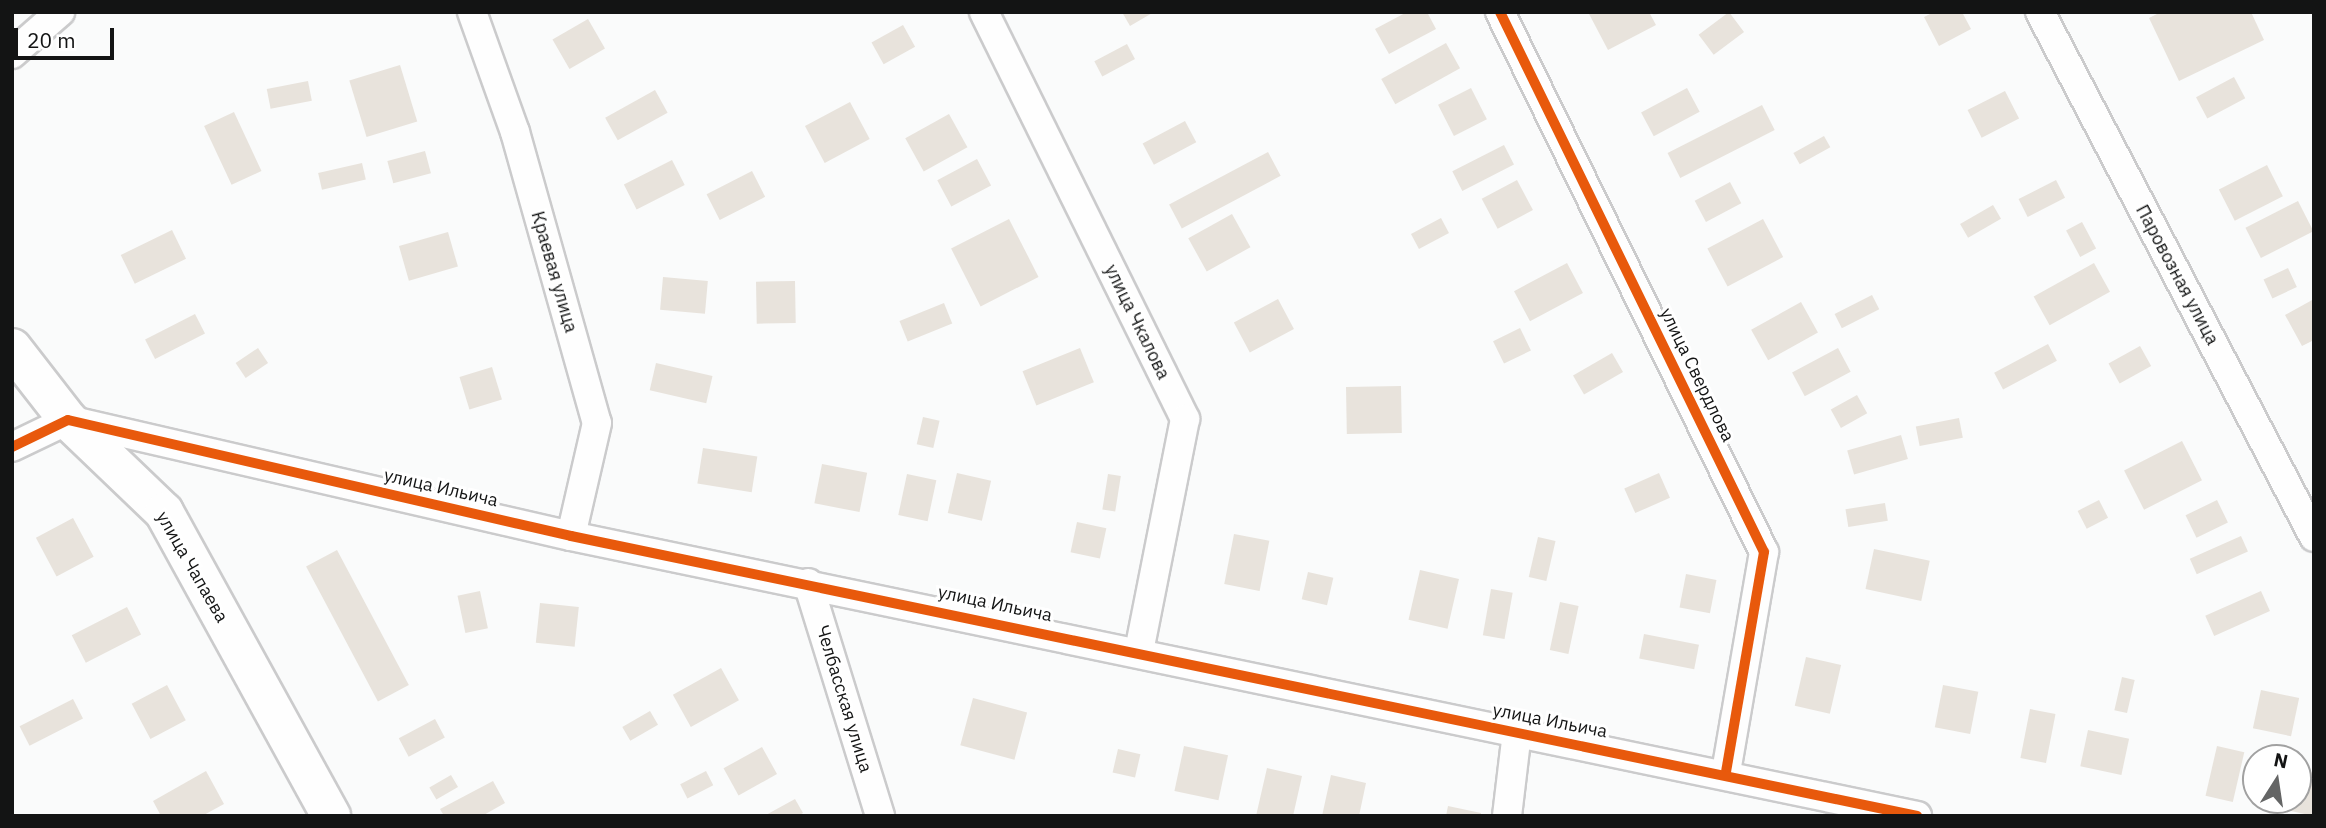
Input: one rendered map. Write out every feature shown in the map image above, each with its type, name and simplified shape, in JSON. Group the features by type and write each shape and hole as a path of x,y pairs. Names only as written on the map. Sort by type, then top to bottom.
{"main road":[{"name":"улица Чапаева","path":"12,348 68,420 164,512 331,816"}],"street":[{"path":"12,54 61,12"},
{"name":"Краевая улица","path":"472,12 514,132 597,423 571,536"},
{"name":"улица Чкалова","path":"984,12 1185,419 1139,652"},
{"name":"улица Свердлова","path":"1500,12 1764,552 1726,772"},
{"name":"Паровозная улица","path":"2040,12 2314,537"},
{"path":"12,447 68,420"},
{"name":"улица Ильича","path":"68,420 571,536 1517,732 1726,772 1917,816"},
{"name":"Челбасская улица","path":"808,583 880,816"},
{"path":"1507,816 1517,732"}],"building":[{"path":"1122,12 1154,12 1130,26"},
{"path":"1407,12 1427,12 1436,29 1389,54 1375,29"},
{"path":"1588,12 1649,12 1656,25 1608,50"},
{"path":"1729,12 1744,32 1714,55 1699,35"},
{"path":"1934,12 1962,12 1971,29 1939,46 1924,17"},
{"path":"2161,12 2251,12 2264,40 2179,81 2149,18"},
{"path":"588,19 605,48 569,69 552,40"},
{"path":"903,25 915,47 884,64 872,42"},
{"path":"1446,43 1460,68 1395,104 1381,79"},
{"path":"1127,44 1135,59 1102,76 1094,61"},
{"path":"400,65 417,121 367,137 349,80"},
{"path":"2234,77 2245,98 2207,118 2196,97"},
{"path":"308,81 312,101 271,109 267,89"},
{"path":"1471,88 1487,119 1454,136 1438,105"},
{"path":"1687,88 1700,112 1654,136 1641,112"},
{"path":"655,90 668,113 618,140 605,118"},
{"path":"2005,91 2019,119 1982,138 1968,110"},
{"path":"850,102 870,139 825,163 805,126"},
{"path":"1762,105 1775,130 1680,178 1668,153"},
{"path":"234,112 261,171 232,185 204,126"},
{"path":"949,114 967,147 924,171 905,138"},
{"path":"1185,121 1196,142 1154,165 1143,144"},
{"path":"1824,136 1830,147 1800,164 1793,153"},
{"path":"1504,145 1514,165 1462,191 1452,171"},
{"path":"425,151 431,173 393,183 387,161"},
{"path":"1268,152 1281,176 1182,228 1169,205"},
{"path":"977,159 991,185 951,207 937,180"},
{"path":"672,160 685,185 637,209 624,185"},
{"path":"362,163 366,180 322,190 318,173"},
{"path":"2267,165 2283,196 2235,221 2219,190"},
{"path":"752,171 765,197 720,220 707,194"},
{"path":"1517,180 1533,210 1498,229 1482,199"},
{"path":"2056,180 2065,198 2028,217 2019,199"},
{"path":"1730,182 1741,203 1706,222 1695,201"},
{"path":"2298,201 2313,231 2261,258 2245,228"},
{"path":"1993,205 2001,219 1968,238 1960,224"},
{"path":"1232,214 1250,247 1207,271 1188,238"},
{"path":"1441,218 1449,233 1419,249 1411,234"},
{"path":"1009,219 1039,277 981,306 951,249"},
{"path":"1763,219 1783,257 1728,287 1707,249"},
{"path":"2082,222 2096,248 2080,257 2066,230"},
{"path":"172,230 186,259 135,284 121,255"},
{"path":"448,232 458,267 409,281 399,246"},
{"path":"1567,263 1583,293 1530,321 1514,291"},
{"path":"2094,263 2110,292 2050,325 2034,296"},
{"path":"2288,268 2297,287 2272,298 2264,279"},
{"path":"663,277 708,281 705,314 660,310"},
{"path":"795,281 796,323 757,324 756,282"},
{"path":"1872,295 1879,309 1842,328 1835,314"},
{"path":"1278,299 1294,329 1250,352 1234,322"},
{"path":"2314,299 2314,340 2302,346 2285,315"},
{"path":"1801,302 1818,333 1768,360 1751,330"},
{"path":"944,303 952,323 908,341 899,321"},
{"path":"195,314 205,334 155,359 145,339"},
{"path":"1520,328 1531,350 1504,364 1493,341"},
{"path":"2048,344 2057,361 2003,389 1994,373"},
{"path":"2140,346 2151,366 2120,384 2109,363"},
{"path":"258,348 268,363 246,378 236,363"},
{"path":"1080,348 1094,382 1036,406 1023,371"},
{"path":"1838,348 1851,372 1805,396 1792,372"},
{"path":"1612,353 1623,372 1584,395 1573,376"},
{"path":"656,363 713,376 706,403 650,390"},
{"path":"492,367 502,400 469,409 459,377"},
{"path":"1401,386 1402,433 1347,434 1346,387"},
{"path":"1857,395 1867,413 1841,428 1831,410"},
{"path":"923,417 940,421 933,448 917,444"},
{"path":"1959,418 1963,438 1920,446 1916,426"},
{"path":"1901,435 1908,459 1854,474 1847,450"},
{"path":"2182,441 2202,480 2144,510 2124,471"},
{"path":"703,448 757,457 752,492 697,484"},
{"path":"822,464 867,473 860,512 814,503"},
{"path":"957,473 991,481 982,521 948,513"},
{"path":"1659,473 1670,498 1635,513 1624,488"},
{"path":"907,474 936,480 928,521 898,515"},
{"path":"1108,474 1121,476 1115,512 1102,510"},
{"path":"2099,500 2108,518 2087,529 2078,511"},
{"path":"2217,500 2228,522 2197,538 2186,515"},
{"path":"1885,503 1888,521 1848,527 1845,509"},
{"path":"73,518 94,557 57,577 36,538"},
{"path":"1077,522 1106,528 1100,559 1071,552"},
{"path":"1234,534 1269,541 1260,591 1224,584"},
{"path":"2241,536 2248,552 2197,574 2190,559"},
{"path":"1538,537 1556,541 1546,581 1529,577"},
{"path":"1874,549 1930,561 1921,601 1865,589"},
{"path":"337,550 409,685 378,702 306,566"},
{"path":"1420,570 1459,579 1448,629 1409,620"},
{"path":"1308,572 1333,578 1327,605 1302,599"},
{"path":"1686,574 1716,580 1710,613 1680,607"},
{"path":"1491,589 1513,593 1505,639 1483,635"},
{"path":"480,591 488,628 465,633 458,596"},
{"path":"2261,591 2270,611 2214,636 2205,616"},
{"path":"1560,602 1579,606 1568,654 1550,650"},
{"path":"540,603 579,607 575,647 536,643"},
{"path":"127,607 141,635 86,663 72,635"},
{"path":"1644,634 1699,645 1694,669 1639,659"},
{"path":"1806,657 1841,665 1830,714 1795,706"},
{"path":"721,668 739,700 691,727 673,695"},
{"path":"2122,677 2135,680 2127,713 2114,710"},
{"path":"167,685 186,720 150,739 132,704"},
{"path":"1943,685 1978,692 1970,734 1935,727"},
{"path":"2261,690 2299,698 2291,736 2253,728"},
{"path":"973,698 1027,712 1014,760 960,745"},
{"path":"73,699 83,719 30,746 20,726"},
{"path":"2030,709 2056,714 2046,763 2020,758"},
{"path":"650,711 658,725 630,741 622,727"},
{"path":"435,719 445,738 409,757 399,738"},
{"path":"2088,730 2129,739 2121,775 2080,766"},
{"path":"1184,746 1228,755 1218,800 1174,791"},
{"path":"2217,746 2242,752 2233,802 2206,796"},
{"path":"762,747 777,774 739,795 724,768"},
{"path":"1118,749 1140,754 1135,778 1113,772"},
{"path":"1267,768 1302,776 1293,816 1256,816"},
{"path":"206,771 224,804 202,816 161,816 153,801"},
{"path":"706,771 713,785 687,798 680,784"},
{"path":"2312,772 2314,773 2314,816 2304,814 2312,814"},
{"path":"451,775 458,787 436,800 429,788"},
{"path":"1331,775 1366,783 1359,816 1322,816"},
{"path":"493,781 505,803 482,816 444,816 440,809"},
{"path":"795,799 803,813 798,816 764,816"},
{"path":"1448,806 1481,813 1481,816 1446,816"}],"cycle path":[{"path":"1500,12 1764,552 1726,772"},
{"path":"12,447 68,420 571,536 1917,816"}]}
